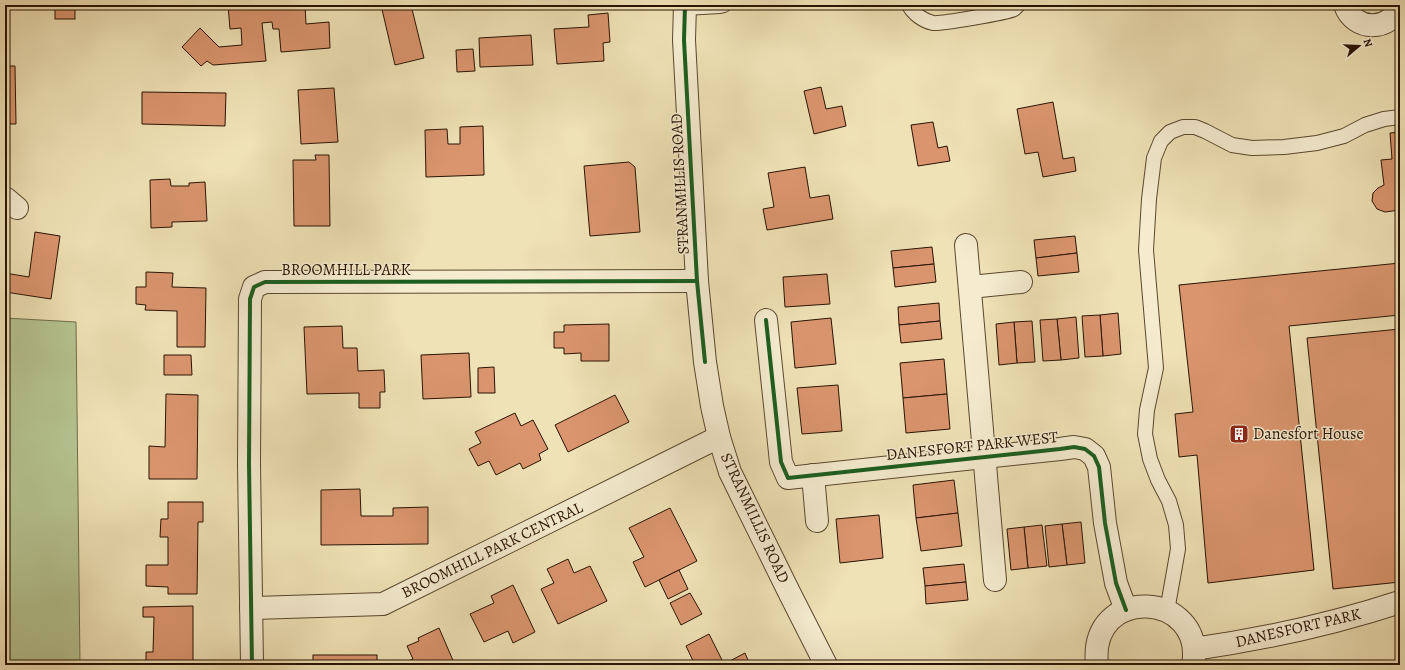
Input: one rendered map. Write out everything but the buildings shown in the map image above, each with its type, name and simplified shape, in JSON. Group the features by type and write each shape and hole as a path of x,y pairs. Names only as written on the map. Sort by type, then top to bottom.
{"street":[{"path":"1345,5 1347,12 1356,21 1367,25 1380,25 1393,18 1400,5"},
{"name":"STRANMILLIS ROAD","path":"685,7 684,40 697,281 705,362 712,406 719,437 730,472 826,665"},
{"path":"966,245 995,580"},
{"name":"BROOMHILL PARK","path":"252,665 249,464 250,299 254,287 265,282 697,281"},
{"path":"970,287 1021,282"},
{"name":"DANESFORT PARK WEST","path":"766,320 781,462 788,478 1074,447 1085,449 1094,456 1099,468 1105,523 1116,583 1126,610"},
{"name":"BROOMHILL PARK CENTRAL","path":"251,608 383,604 719,437"},
{"path":"812,475 817,521"},
{"name":"DANESFORT PARK","path":"1194,657 1259,638 1327,624 1400,602"},
{"path":"1097,665 1096,654 1098,640 1105,627 1114,617 1126,610 1140,606 1154,606 1167,611 1177,618 1191,637 1194,657"}],"lane":[{"path":"685,7 724,5"},
{"path":"909,5 910,8 921,18 934,23 1000,13 1015,9 1018,5"},
{"path":"1167,611 1178,549 1176,525 1169,501 1158,480 1150,459 1145,434 1147,410 1156,368 1146,250 1149,198 1154,158 1161,141 1170,132 1182,127 1195,127 1232,145 1252,148 1284,147 1317,143 1344,136 1384,119 1400,117"}],"green space":[{"path":"5,318 76,322 80,665 5,665"}],"cycle path":[{"path":"685,5 684,40 697,281 705,362"},
{"path":"252,665 249,464 250,299 254,287 265,282 697,281"},
{"path":"766,320 781,462 788,478 1074,447 1085,449 1094,456 1099,467 1105,523 1116,583 1126,610"}],"place":[{"name":"Danesfort House","path":"1239,434"}]}
